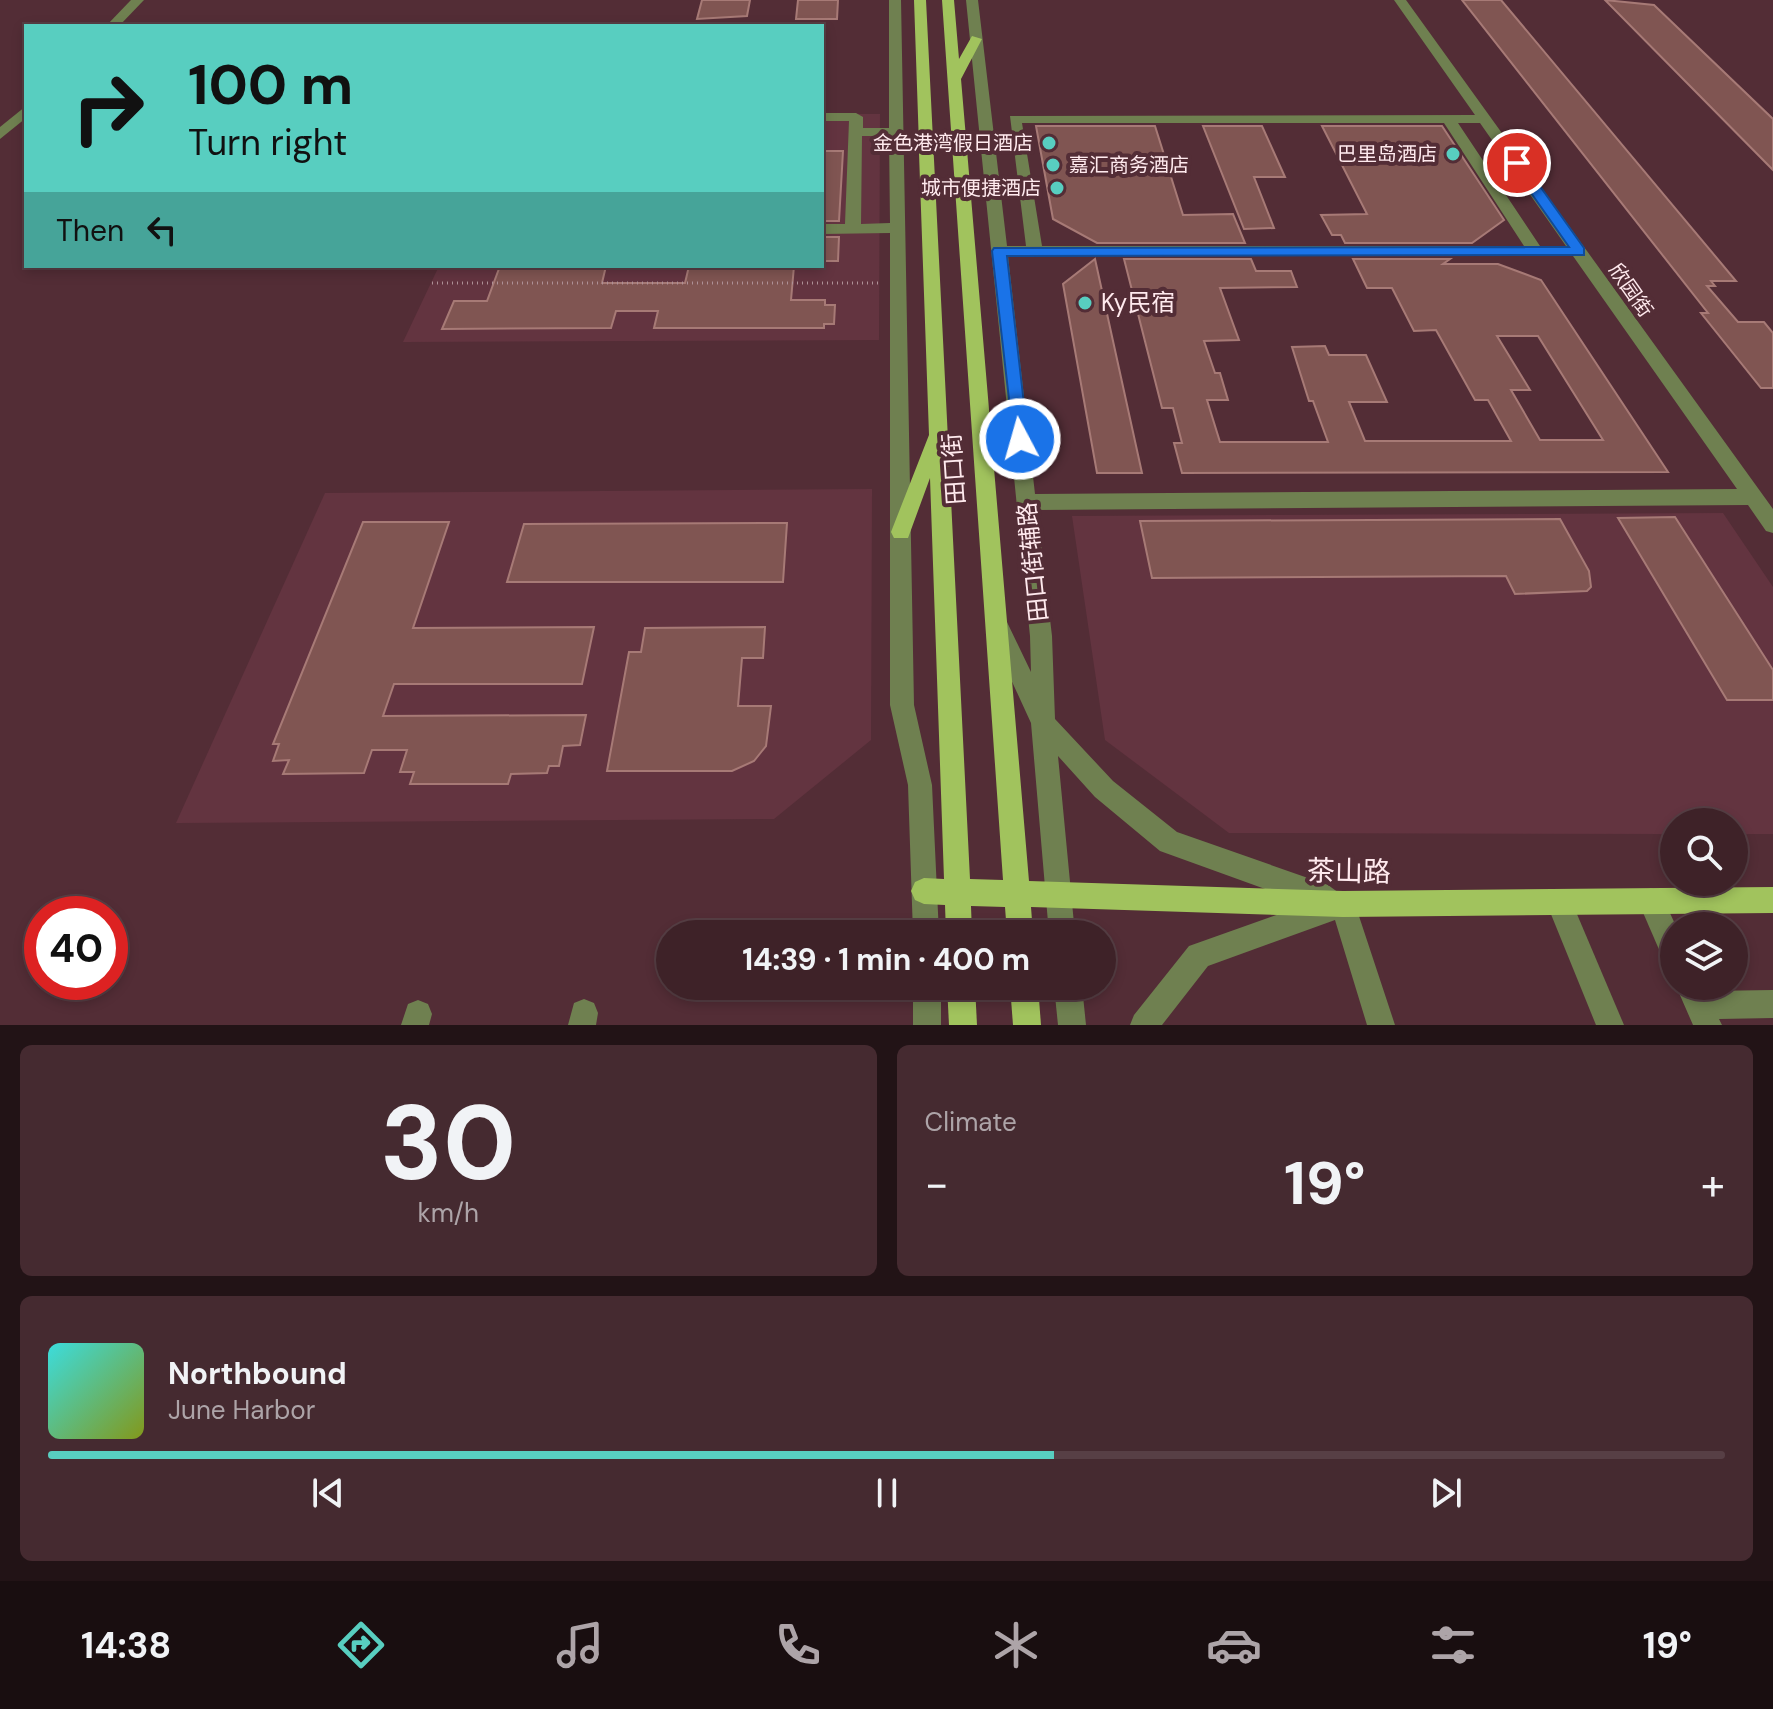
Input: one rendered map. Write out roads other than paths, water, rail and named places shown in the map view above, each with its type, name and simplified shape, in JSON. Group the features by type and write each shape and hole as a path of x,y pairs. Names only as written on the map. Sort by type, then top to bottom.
{"main road":[{"name":"田口街","path":"920,0 958,920"},
{"name":"田口街","path":"948,0 1019,920"},
{"path":"954,79 976,39"},
{"path":"897,140 926,149"},
{"path":"901,532 938,428"},
{"name":"茶山路","path":"924,891 1343,904 1773,900"},
{"path":"962,1000 963,1025"},
{"path":"1025,1000 1027,1025"}],"street":[{"path":"114,24 138,0"},
{"path":"895,0 902,705 920,785 925,920"},
{"name":"田口街辅路","path":"972,0 1041,636 1043,723 1061,920"},
{"name":"欣园街","path":"1400,0 1773,525"},
{"path":"0,135 24,112"},
{"path":"824,117 856,117 861,228"},
{"path":"1035,251 1015,119 1486,119"},
{"path":"1448,119 1535,251"},
{"path":"856,132 876,132 897,140"},
{"path":"824,229 898,228"},
{"path":"999,251 1579,251"},
{"path":"1026,502 1753,497"},
{"path":"996,622 1043,723 1104,789 1169,842 1343,904"},
{"path":"1651,901 1660,921"},
{"path":"1559,902 1610,1025"},
{"path":"1144,1025 1199,956 1343,904"},
{"path":"1343,904 1381,1025"},
{"path":"927,1000 927,1025"},
{"path":"1069,1000 1072,1025"},
{"path":"1699,1005 1773,1004"}],"place":[{"name":"金色港湾假日酒店","path":"1049,143"},
{"name":"巴里岛酒店","path":"1453,154"},
{"name":"嘉汇商务酒店","path":"1053,165"},
{"name":"城市便捷酒店","path":"1057,188"},
{"name":"Ky民宿","path":"1085,303"}]}
